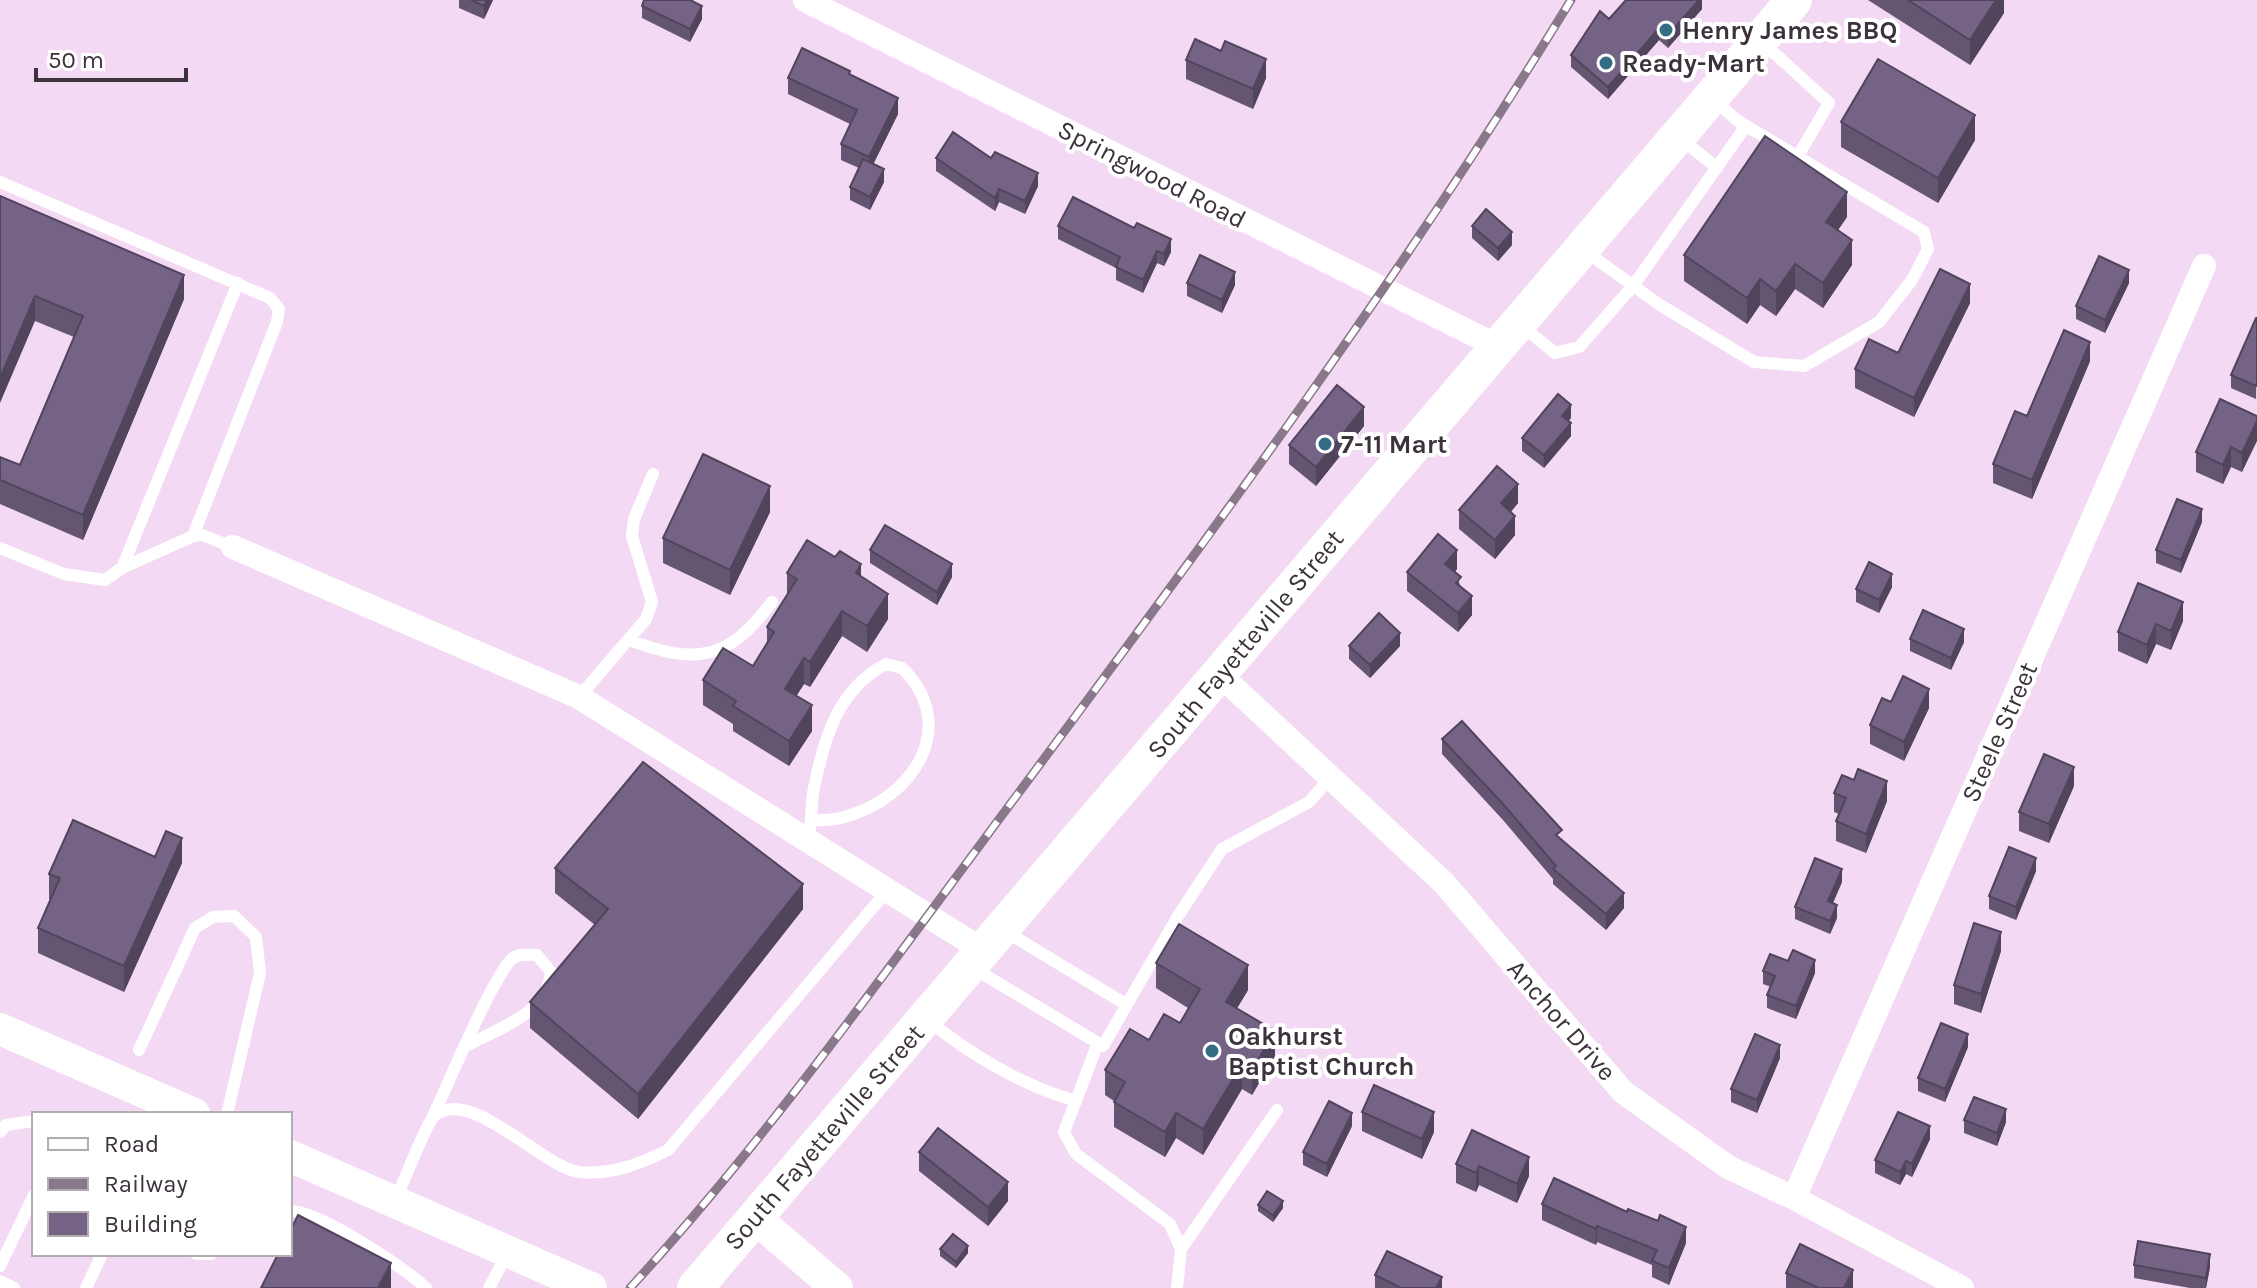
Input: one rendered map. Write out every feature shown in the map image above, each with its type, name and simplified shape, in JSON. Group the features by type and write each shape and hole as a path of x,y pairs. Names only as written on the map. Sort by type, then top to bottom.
{"main road":[{"name":"South Fayetteville Street","path":"695,1288 1794,0"}],"street":[{"name":"Springwood Road","path":"805,0 1509,335"},
{"name":"Steele Street","path":"1794,1198 2204,266"},
{"path":"233,547 579,697 810,832 886,892 985,949"},
{"name":"Anchor Drive","path":"1219,674 1444,883 1623,1092 1728,1167 1794,1198 1962,1288"},
{"path":"0,1029 180,1111"},
{"path":"292,1157 591,1288"},
{"path":"754,1217 837,1288"}],"lane":[{"path":"1761,41 1829,103 1798,156"},
{"path":"1582,249 1633,286 1754,362 1804,366 1879,322 1912,280 1928,249 1924,232 1746,126 1712,98"},
{"path":"1509,335 1555,353 1579,347 1633,286 1746,126"},
{"path":"1679,136 1717,168"},
{"path":"0,182 238,283 270,298 279,309 277,322 193,536"},
{"path":"122,568 238,283"},
{"path":"579,697 646,619 652,602 632,536 634,519 653,474"},
{"path":"0,548 64,574 105,580 122,568 193,536 202,535 233,547"},
{"path":"629,640 669,655 702,656 725,649 752,629 772,602"},
{"path":"886,664 902,668 926,702 929,722 927,745 919,764 898,789 810,832 813,790 838,708 849,692 875,670 886,664"},
{"path":"985,949 1103,1046 1178,916 1222,849 1309,802 1331,777"},
{"path":"433,1116 448,1109 475,1113 577,1172 634,1167 668,1150 886,892"},
{"path":"139,1050 195,928 213,917 234,916 256,937 260,973 227,1112"},
{"path":"985,949 1127,1005"},
{"path":"395,1202 466,1046 510,960 519,955 537,955 551,972 549,988 534,1008 466,1046"},
{"path":"925,1018 948,1037 1050,1093 1073,1100"},
{"path":"1098,1043 1073,1100 1064,1132 1076,1154 1170,1224 1181,1249"},
{"path":"1177,1288 1181,1249 1277,1110"},
{"path":"0,1132 6,1125 32,1121"},
{"path":"0,1266 32,1199"},
{"path":"292,1212 338,1230 407,1271 426,1288"},
{"path":"489,1288 508,1252"},
{"path":"86,1288 101,1256"},
{"path":"0,1281 14,1288"}],"building":[{"path":"471,0 487,0 484,6"},
{"path":"644,0 690,0 702,6 690,29 642,6"},
{"path":"1626,0 1699,0 1668,35 1659,28 1608,87 1571,55 1600,11 1609,19"},
{"path":"1908,0 1996,0 1970,40"},
{"path":"1195,39 1221,51 1225,41 1266,59 1253,89 1186,60"},
{"path":"802,48 898,98 869,157 841,144 857,110 788,78"},
{"path":"1878,59 1975,115 1938,178 1841,122"},
{"path":"953,132 991,158 995,152 1038,173 1025,201 999,189 995,198 936,158"},
{"path":"1765,136 1847,192 1826,222 1852,240 1823,283 1795,264 1776,291 1760,279 1747,298 1684,255"},
{"path":"863,159 884,169 870,197 850,187"},
{"path":"0,196 184,275 83,515 0,480 0,457 20,465 83,316 35,296 0,378"},
{"path":"1073,197 1134,228 1137,223 1171,239 1164,254 1157,251 1143,280 1116,267 1120,257 1058,226"},
{"path":"1486,209 1512,232 1498,248 1472,226"},
{"path":"1200,255 1235,272 1222,300 1187,283"},
{"path":"2099,256 2129,270 2105,320 2076,306"},
{"path":"1940,269 1970,284 1914,398 1855,369 1869,339 1898,353"},
{"path":"2256,318 2257,383 2256,386 2231,375"},
{"path":"2064,330 2090,342 2032,480 1993,464 2015,411 2027,416"},
{"path":"1337,385 1364,407 1316,467 1289,445"},
{"path":"1558,394 1571,405 1562,416 1571,423 1544,455 1522,438"},
{"path":"2220,399 2257,416 2242,453 2231,447 2223,465 2196,452"},
{"path":"703,454 770,486 730,570 663,538"},
{"path":"1497,466 1518,484 1501,503 1515,516 1495,540 1459,510"},
{"path":"2177,499 2202,509 2181,560 2156,550"},
{"path":"885,525 952,564 937,592 870,550"},
{"path":"1438,534 1457,550 1445,564 1461,577 1456,583 1472,596 1458,613 1407,572"},
{"path":"807,540 835,557 840,551 861,564 856,573 888,594 867,626 842,611 810,662 804,658 785,689 812,705 789,741 733,706 736,701 703,680 723,648 753,666 774,632 767,627 797,579 787,573"},
{"path":"1869,562 1892,574 1879,600 1856,589"},
{"path":"2138,583 2183,602 2171,631 2156,624 2147,645 2118,632"},
{"path":"1923,610 1964,629 1951,658 1910,639"},
{"path":"1379,613 1400,633 1370,665 1349,646"},
{"path":"1903,676 1929,689 1904,742 1870,725 1882,698 1891,702"},
{"path":"1462,721 1562,830 1556,835 1624,893 1606,914 1553,869 1556,866 1442,739"},
{"path":"2044,754 2074,767 2049,824 2019,812"},
{"path":"643,762 803,884 638,1094 530,1002 608,909 555,868"},
{"path":"1858,769 1887,781 1866,834 1836,821 1846,798 1834,793 1842,775 1854,780"},
{"path":"73,820 155,857 166,831 182,838 124,966 38,928 60,878 49,874"},
{"path":"2009,847 2036,858 2016,907 1989,896"},
{"path":"1815,858 1842,869 1828,901 1837,905 1830,921 1795,907"},
{"path":"1974,923 2001,932 1981,994 1954,985"},
{"name":"Oakhurst Baptist Church","path":"1179,924 1248,965 1226,1002 1275,1031 1252,1070 1242,1064 1203,1129 1176,1113 1165,1132 1114,1102 1125,1082 1105,1070 1130,1029 1149,1040 1164,1014 1180,1023 1200,989 1156,963"},
{"path":"1793,950 1815,960 1796,1006 1767,995 1775,976 1763,971 1770,954 1788,961"},
{"path":"1941,1023 1968,1034 1945,1089 1918,1078"},
{"path":"1755,1034 1780,1045 1757,1100 1731,1089"},
{"path":"1374,1085 1434,1112 1422,1139 1362,1112"},
{"path":"1974,1097 2006,1109 1997,1133 1964,1120"},
{"path":"1329,1101 1352,1113 1327,1164 1303,1152"},
{"path":"1898,1112 1930,1126 1912,1164 1906,1161 1900,1172 1875,1160"},
{"path":"938,1128 1008,1182 988,1207 919,1152"},
{"path":"1472,1130 1529,1157 1517,1184 1479,1166 1476,1173 1456,1164"},
{"path":"1554,1178 1627,1212 1628,1209 1658,1221 1660,1215 1686,1227 1669,1268 1652,1261 1657,1250 1597,1226 1596,1229 1542,1204"},
{"path":"1267,1191 1283,1201 1273,1215 1258,1205"},
{"path":"298,1215 391,1263 378,1288 261,1288 277,1256 292,1256 292,1227"},
{"path":"953,1234 968,1246 956,1262 940,1249"},
{"path":"2138,1241 2210,1254 2206,1278 2134,1265"},
{"path":"1800,1244 1853,1270 1844,1288 1819,1288 1786,1273"},
{"path":"1387,1251 1442,1277 1436,1288 1401,1288 1375,1275"}],"railway":[{"path":"630,1288 785,1104 1168,591 1376,300 1571,0"}],"place":[{"name":"Henry James BBQ","path":"1666,30"},
{"name":"Ready-Mart","path":"1606,63"},
{"name":"7-11 Mart","path":"1325,444"},
{"name":"Oakhurst Baptist Church","path":"1212,1051"}]}
